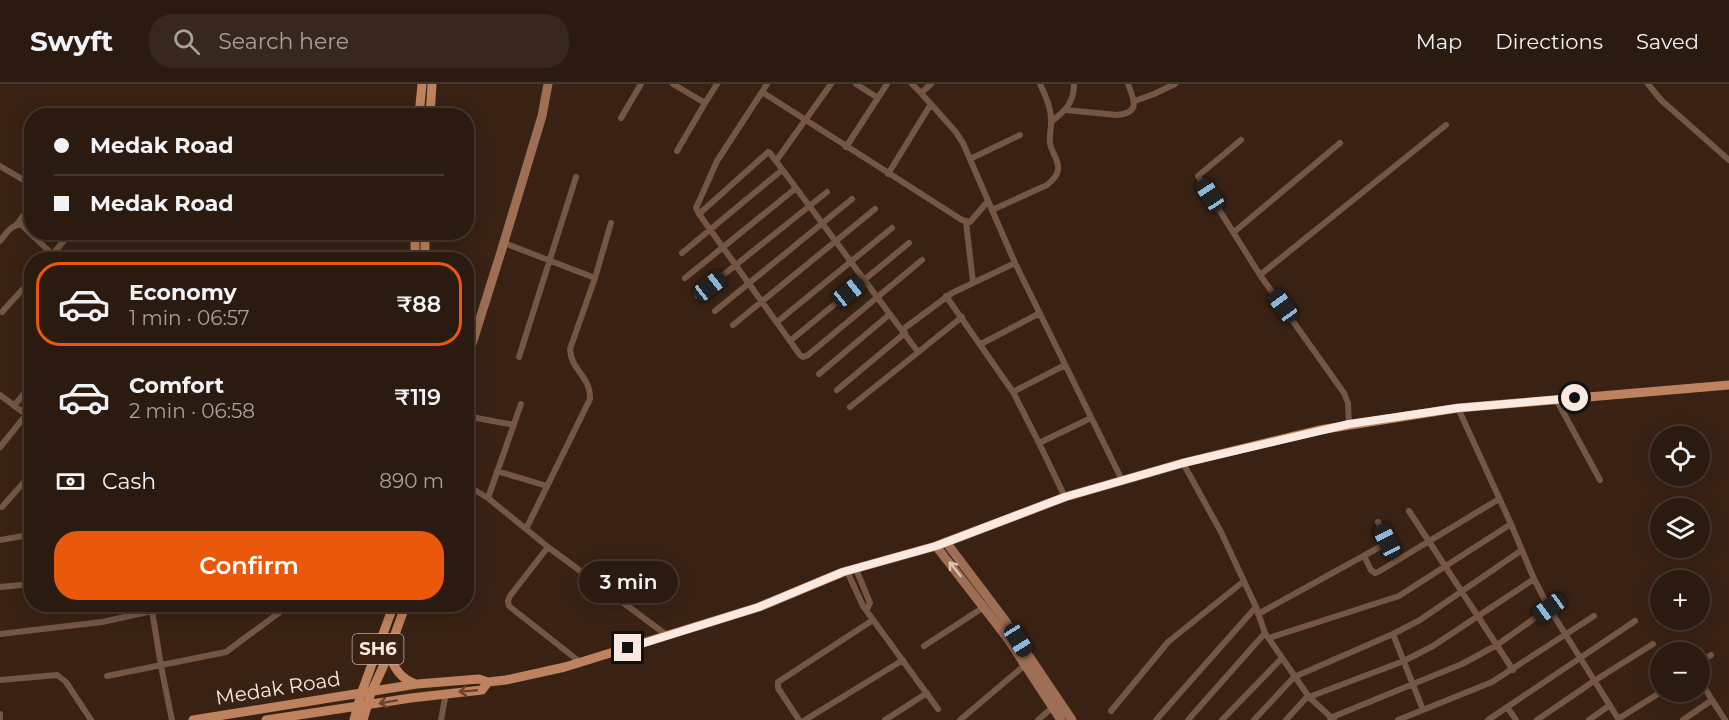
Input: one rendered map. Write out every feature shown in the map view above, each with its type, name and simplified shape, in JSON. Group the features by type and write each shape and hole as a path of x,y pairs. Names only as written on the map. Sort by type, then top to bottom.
{"main road":[{"path":"420,108 422,84"},
{"path":"430,108 432,84"},
{"name":"Medak Road","path":"193,720 417,684 479,679 488,682 516,678 580,663 759,607 852,570 941,544 1065,497 1183,463 1349,424 1458,408 1729,385"},
{"name":"SH6","path":"366,693 391,612"},
{"name":"SH6","path":"366,693 388,654 403,612"},
{"path":"388,654 398,672 405,679 417,684"},
{"path":"267,720 446,693 482,690 488,682"},
{"path":"354,720 366,693"},
{"path":"362,706 363,720"}],"street":[{"path":"474,338 542,116 549,84"},
{"path":"621,118 641,84"},
{"path":"673,84 705,103"},
{"path":"677,152 717,84"},
{"path":"767,84 717,161 696,208 800,355 806,357 922,260"},
{"path":"776,161 831,84"},
{"path":"856,84 878,98"},
{"path":"846,147 888,84"},
{"path":"912,84 960,137 1015,263 1122,480"},
{"path":"921,93 931,84"},
{"path":"992,210 1047,185 1059,168 1050,142 1050,108 1040,84"},
{"path":"1051,122 1066,110 1073,96 1074,84"},
{"path":"1066,110 1124,114 1132,110 1135,101 1128,84"},
{"path":"1135,101 1175,84"},
{"path":"1648,84 1661,100 1729,160"},
{"path":"762,92 966,222 970,222 988,201"},
{"path":"888,174 931,105"},
{"path":"1260,275 1446,126"},
{"path":"970,159 1020,135"},
{"path":"1242,140 1198,176 1260,275 1344,393 1348,403 1349,424"},
{"path":"1234,232 1340,143"},
{"path":"699,214 768,152 918,352"},
{"path":"0,166 24,180"},
{"path":"682,253 783,170"},
{"path":"519,357 576,177"},
{"path":"685,278 796,188"},
{"path":"697,296 827,192"},
{"path":"715,311 852,199"},
{"path":"733,325 875,209"},
{"path":"0,241 24,215"},
{"path":"966,222 973,282"},
{"path":"526,529 590,399 588,384 573,363 570,349 595,278 611,223"},
{"path":"17,224 24,227"},
{"path":"777,322 892,228"},
{"path":"36,240 47,252"},
{"path":"504,243 595,278"},
{"path":"790,340 909,243"},
{"path":"837,390 946,296 1015,263"},
{"path":"2,312 24,288"},
{"path":"946,296 1013,392 1065,497"},
{"path":"981,344 1040,313"},
{"path":"819,374 890,314"},
{"path":"850,407 962,317"},
{"path":"1013,392 1065,365"},
{"path":"14,406 24,394"},
{"path":"0,395 24,414"},
{"path":"1556,399 1600,480"},
{"path":"488,498 521,404"},
{"path":"1458,408 1534,579 1549,608 1618,719 1650,699"},
{"path":"474,418 514,425"},
{"path":"1040,443 1091,418"},
{"path":"0,447 24,421"},
{"path":"1183,463 1214,517 1267,636 1309,697 1330,717"},
{"path":"497,471 547,486"},
{"path":"2,507 24,482"},
{"path":"474,490 488,498 548,547 668,636"},
{"path":"1364,556 1375,573 1499,499"},
{"path":"1409,511 1513,670"},
{"path":"1156,720 1257,611 1387,543 1378,522"},
{"path":"1188,720 1267,636 1399,596 1511,524"},
{"path":"0,540 24,535"},
{"path":"941,544 1026,665 1061,720"},
{"path":"941,544 1018,640 1072,720"},
{"path":"548,547 510,596 509,606 580,663"},
{"path":"1254,720 1294,677 1393,634 1427,616 1522,550"},
{"path":"852,570 863,606 938,709"},
{"path":"1286,720 1309,697 1404,661 1442,642 1534,579"},
{"path":"1111,711 1168,642 1244,581"},
{"path":"0,587 24,585"},
{"path":"924,646 984,607"},
{"path":"1321,720 1454,668 1497,645 1549,608"},
{"path":"0,634 102,622 138,612"},
{"path":"153,612 172,720"},
{"path":"107,676 226,652 280,612"},
{"path":"1398,720 1492,682 1594,616"},
{"path":"798,720 778,688 778,681 873,620"},
{"path":"1488,720 1635,621"},
{"path":"1393,634 1423,710"},
{"path":"1538,720 1650,646"},
{"path":"1222,720 1282,658"},
{"path":"805,720 903,660"},
{"path":"960,720 1026,665"},
{"path":"0,680 57,675 66,682 91,720"},
{"path":"441,720 446,693"},
{"path":"885,720 927,693"},
{"path":"1710,697 1725,720"},
{"path":"1683,720 1712,700"},
{"path":"1588,720 1610,705"},
{"path":"1038,720 1053,707"},
{"path":"1507,707 1516,720"},
{"path":"0,714 0,720"}],"route":[{"path":"628,648 759,607 843,572 936,546 1065,497 1183,463 1349,424 1458,408 1575,398"}]}
